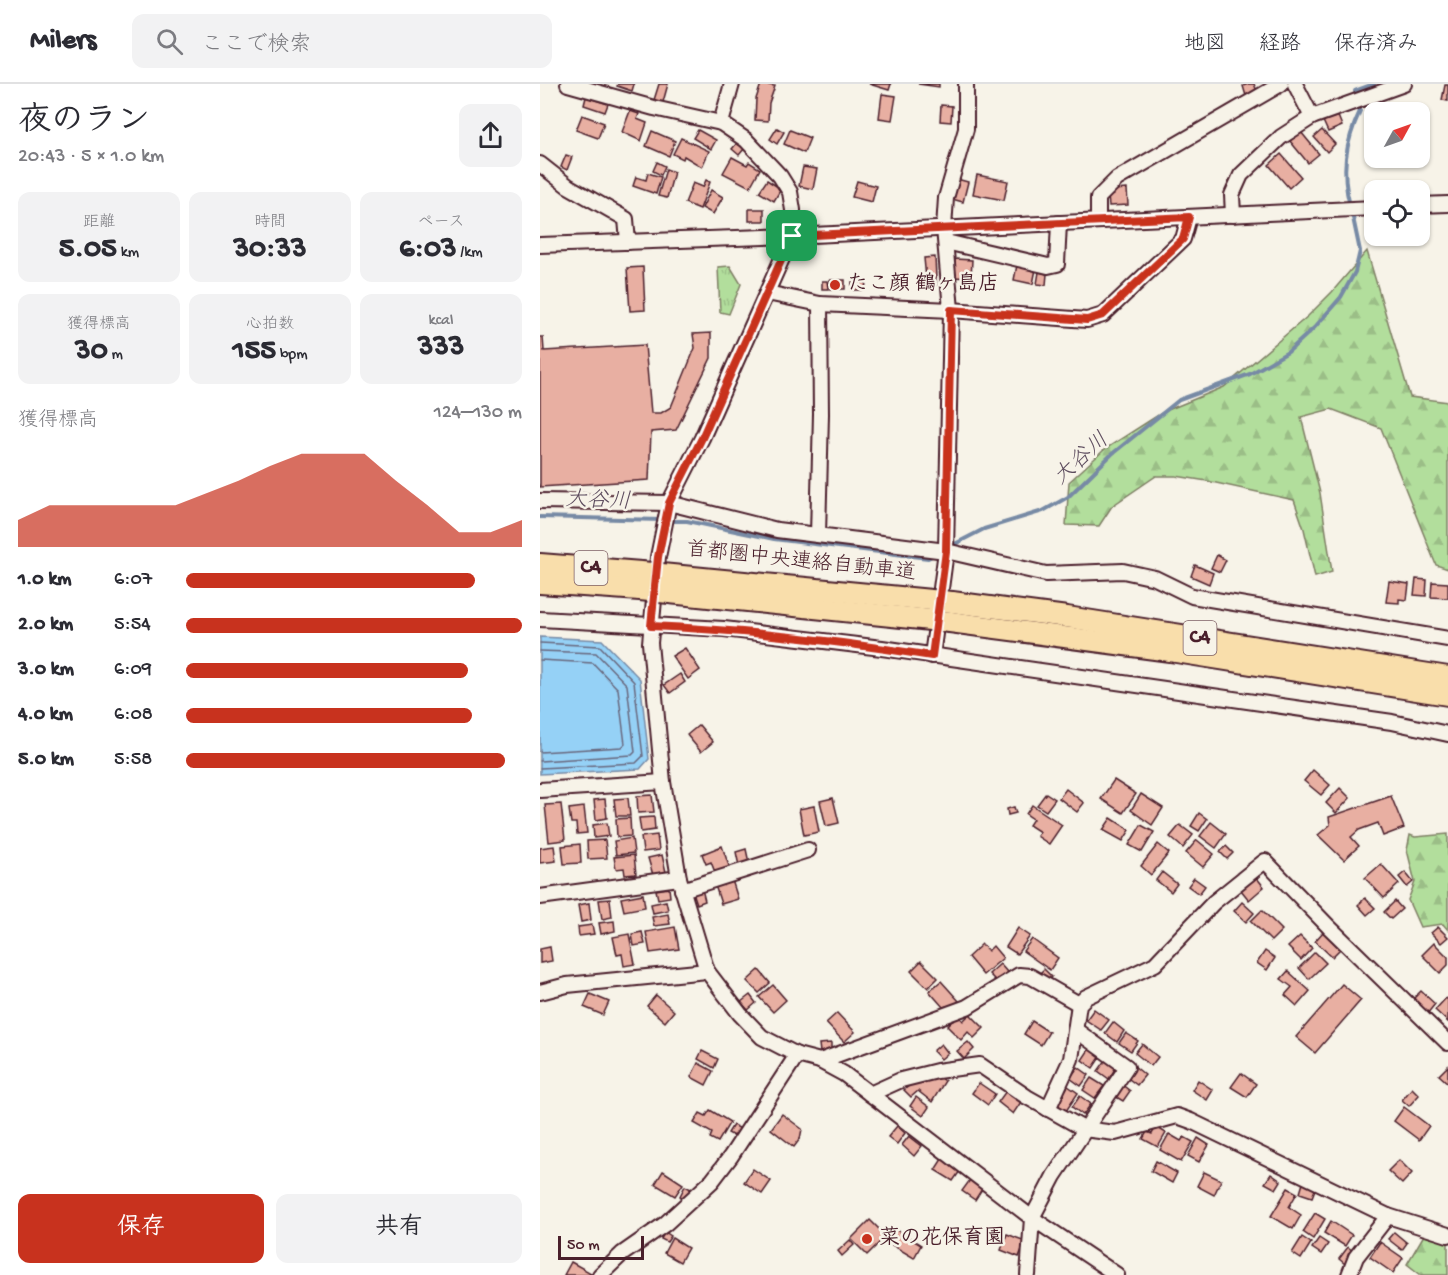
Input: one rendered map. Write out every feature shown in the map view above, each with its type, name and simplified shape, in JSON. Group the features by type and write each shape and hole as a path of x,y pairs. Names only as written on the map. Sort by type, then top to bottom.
{"highway":[{"name":"首都圏中央連絡自動車道","path":"540,564 641,581 1446,686"},
{"name":"首都圏中央連絡自動車道","path":"540,583 641,581 952,602 1067,617 1446,686"}],"street":[{"path":"568,84 654,108 721,123 746,140 780,177 790,192 793,210 792,236 702,438 669,503 658,557 650,643 663,782 680,884 707,971 740,1014 762,1037 797,1055 820,1061 844,1074 1032,1218 1117,1275"},
{"path":"721,123 732,84"},
{"path":"932,656 946,551 951,310 945,235 946,198 966,129 966,84"},
{"path":"1098,221 1098,198 1117,179 1281,84"},
{"path":"1295,84 1312,117"},
{"path":"1233,215 1232,195 1241,175 1281,136 1312,117 1404,84"},
{"path":"540,164 568,186 626,219 628,242"},
{"path":"1430,205 1448,204"},
{"path":"542,245 792,236 945,235 1059,223 1364,208"},
{"path":"767,293 820,304 951,310 1087,320 1103,315 1183,239 1189,217"},
{"path":"945,235 1048,266 1057,264 1059,223"},
{"path":"818,535 821,414 820,304"},
{"path":"540,501 669,503 777,530 946,551 1046,574 1123,571 1155,578 1192,596 1448,639"},
{"path":"540,619 724,629 882,648 1392,722 1448,734"},
{"path":"540,790 663,782"},
{"path":"540,897 680,884 808,850"},
{"path":"1048,1109 1071,1059 1077,1031 1079,1004 1086,997 1155,964 1214,902 1265,861 1448,1043"},
{"path":"540,992 567,985 707,971"},
{"path":"820,1061 967,1007 1019,975 1030,976 1079,1004"},
{"path":"1028,1275 1032,1218 1054,1176 1127,1067 1077,1031"},
{"path":"600,1275 622,1254 665,1224 712,1181 797,1055"},
{"path":"870,1094 901,1080 937,1071 980,1065 1027,1097 1084,1129 1115,1133 1177,1116 1388,1216 1448,1235"},
{"path":"1348,1275 1356,1257 1388,1216"}],"green space":[{"path":"1367,251 1410,397 1448,402 1448,569 1436,565 1381,428 1331,409 1301,417 1320,493 1332,572 1315,577 1304,529 1294,500 1207,481 1176,476 1156,476 1112,506 1099,526 1066,525 1069,482 1105,449 1163,412 1224,387 1308,316"},
{"path":"730,266 741,284 729,314 720,312 718,267"},
{"path":"1448,834 1448,930 1443,924 1420,927 1408,900 1415,882 1407,850 1410,835 1415,837"},
{"path":"1424,1235 1448,1242 1448,1275 1421,1275 1407,1264"}],"water":[{"path":"540,637 602,640 640,679 649,759 640,769 540,774"}],"building":[{"path":"618,84 634,84 632,91 617,86"},
{"path":"659,84 668,84 663,102 654,100"},
{"path":"761,84 775,86 769,103 768,121 755,120 756,99"},
{"path":"869,84 891,84 889,90"},
{"path":"918,84 939,84 939,87"},
{"path":"1254,84 1257,91 1246,96 1243,86"},
{"path":"1445,85 1448,85 1448,101 1442,100"},
{"path":"882,94 896,96 892,120 879,118"},
{"path":"586,97 608,104 605,112 584,105"},
{"path":"941,105 952,106 951,122 940,121"},
{"path":"630,111 639,114 637,119 647,123 641,141 622,132"},
{"path":"582,115 604,123 598,138 576,130"},
{"path":"1338,116 1342,126 1328,132 1323,121"},
{"path":"777,128 784,132 777,144 770,139"},
{"path":"698,130 716,140 711,149 693,138"},
{"path":"790,130 810,138 804,153 784,144"},
{"path":"1322,130 1335,144 1327,152 1314,137"},
{"path":"652,131 675,141 669,156 646,146"},
{"path":"1301,132 1319,154 1308,163 1290,141"},
{"path":"681,138 709,151 702,167 684,156 683,159 673,154"},
{"path":"737,143 744,149 739,155 732,149"},
{"path":"1281,154 1301,177 1289,188 1269,165"},
{"path":"566,155 572,157 567,170 561,167"},
{"path":"732,157 747,165 749,162 760,169 750,187 723,173"},
{"path":"657,162 665,166 661,175 653,171"},
{"path":"803,167 817,169 813,189 799,186"},
{"path":"666,169 674,172 667,198 658,196"},
{"path":"648,173 661,177 656,194 633,186 636,177 646,180"},
{"path":"977,175 1008,181 1004,200 973,194"},
{"path":"957,179 968,182 963,202 952,199"},
{"path":"706,180 710,182 700,209 685,203 693,183 703,187"},
{"path":"767,180 781,189 774,201 759,192"},
{"path":"857,181 876,186 872,202 852,197"},
{"path":"1127,189 1128,205 1109,206 1108,196 1114,195 1113,190"},
{"path":"711,190 723,197 713,214 702,208"},
{"path":"749,209 764,209 764,221 749,221"},
{"path":"935,257 936,278 926,279 924,258"},
{"path":"955,259 972,260 971,278 953,277"},
{"path":"1017,265 1036,269 1033,284 1014,280"},
{"path":"643,267 645,310 630,311 627,268"},
{"path":"1039,272 1047,274 1046,285 1037,284"},
{"path":"830,280 845,280 845,289 830,289"},
{"path":"936,280 936,285 927,286 927,281"},
{"path":"822,281 827,281 828,289 822,289"},
{"path":"852,282 866,282 865,290 852,290"},
{"path":"711,333 711,358 676,430 651,432 649,480 540,487 540,337 543,337 544,351 645,345 651,413 661,413 671,407 695,348 693,334"},
{"path":"1217,555 1226,560 1220,572 1211,568"},
{"path":"1195,565 1213,573 1209,584 1191,576"},
{"path":"1416,579 1427,580 1426,596 1414,595"},
{"path":"1389,581 1409,584 1407,600 1399,599 1399,603 1386,602"},
{"path":"1432,582 1448,583 1448,598 1431,597"},
{"path":"685,648 700,670 688,679 672,656"},
{"path":"680,674 685,682 670,693 664,685"},
{"path":"699,725 713,742 701,752 687,735"},
{"path":"1313,770 1330,785 1321,795 1304,781"},
{"path":"1114,780 1136,794 1123,813 1101,799"},
{"path":"1340,788 1350,798 1336,813 1326,803"},
{"path":"1066,789 1084,803 1077,812 1059,798"},
{"path":"1046,793 1055,799 1046,811 1037,805"},
{"path":"1141,794 1163,808 1152,825 1131,810"},
{"path":"652,795 654,812 638,813 637,796"},
{"path":"1391,796 1404,828 1383,836 1378,823 1359,830 1351,837 1359,846 1344,860 1318,835 1330,825 1329,817"},
{"path":"628,798 630,816 616,816 614,799"},
{"path":"833,798 839,823 826,826 820,801"},
{"path":"605,799 607,818 596,820 594,800"},
{"path":"561,804 565,840 549,842 545,805"},
{"path":"1032,805 1062,825 1049,844 1037,836 1040,832 1029,825 1033,819 1026,814"},
{"path":"814,806 819,832 804,835 799,809"},
{"path":"584,807 587,833 577,834 576,823 571,823 569,809"},
{"path":"1014,807 1016,813 1008,815 1007,809"},
{"path":"1199,813 1207,819 1199,831 1191,826"},
{"path":"654,817 655,830 641,832 639,818"},
{"path":"630,818 631,836 617,837 616,819"},
{"path":"1111,818 1130,830 1123,841 1103,830"},
{"path":"1211,822 1226,834 1216,848 1200,836"},
{"path":"607,823 609,836 594,838 593,825"},
{"path":"1141,825 1154,832 1142,852 1129,845"},
{"path":"1180,825 1193,835 1183,848 1170,837"},
{"path":"657,835 659,850 643,852 641,837"},
{"path":"632,838 634,853 616,855 614,841"},
{"path":"605,840 607,858 588,859 587,841"},
{"path":"1197,840 1214,854 1203,867 1186,853"},
{"path":"580,844 581,863 564,864 562,846"},
{"path":"1158,844 1169,853 1151,875 1141,866"},
{"path":"554,846 556,861 540,863 540,848"},
{"path":"722,846 730,869 716,875 711,862 706,864 702,854"},
{"path":"1226,846 1233,853 1227,859 1220,852"},
{"path":"746,849 749,863 739,866 736,852"},
{"path":"634,855 636,874 625,875 624,868 616,869 614,857"},
{"path":"662,855 666,872 653,875 648,858"},
{"path":"1381,864 1399,884 1384,898 1365,878"},
{"path":"1162,872 1177,884 1171,892 1156,880"},
{"path":"1405,872 1413,882 1407,887 1399,877"},
{"path":"1256,877 1264,887 1249,900 1241,890"},
{"path":"1194,878 1205,886 1199,894 1188,886"},
{"path":"732,880 738,899 721,904 715,885"},
{"path":"669,888 670,897 658,899 656,890"},
{"path":"702,889 705,901 697,904 693,892"},
{"path":"643,894 645,907 624,911 621,898"},
{"path":"1365,898 1375,908 1367,915 1358,905"},
{"path":"610,899 612,917 602,919 599,900"},
{"path":"666,901 668,910 653,913 651,904"},
{"path":"1395,901 1402,909 1391,919 1384,912"},
{"path":"1242,902 1254,913 1246,922 1234,911"},
{"path":"589,903 591,920 581,922 578,905"},
{"path":"1262,910 1282,930 1271,941 1251,921"},
{"path":"668,914 670,924 654,926 652,917"},
{"path":"614,921 615,931 601,934 599,923"},
{"path":"592,925 594,934 579,936 578,927"},
{"path":"675,927 679,949 650,953 646,932"},
{"path":"1438,927 1448,937 1441,943 1431,933"},
{"path":"1018,928 1030,936 1017,954 1006,947"},
{"path":"642,932 645,944 634,946 632,934"},
{"path":"1323,932 1340,949 1332,957 1315,941"},
{"path":"629,934 635,964 624,966 622,954 617,955 613,937"},
{"path":"1300,936 1312,948 1301,960 1288,947"},
{"path":"1032,939 1058,958 1050,970 1023,951"},
{"path":"1434,943 1448,957 1448,965 1440,973 1422,955"},
{"path":"982,944 988,951 993,946 1003,958 983,975 968,957"},
{"path":"550,947 552,961 540,963 540,949"},
{"path":"1265,951 1275,958 1267,970 1257,963"},
{"path":"1315,952 1326,963 1309,979 1299,968"},
{"path":"921,961 938,978 928,988 911,971"},
{"path":"1000,964 1007,972 996,981 989,974"},
{"path":"1044,969 1052,977 1047,982 1039,974"},
{"path":"759,970 770,983 759,993 747,981"},
{"path":"1288,971 1310,991 1297,1006 1285,995 1292,987 1281,979"},
{"path":"941,981 959,1001 956,1004 943,1007 929,991"},
{"path":"1342,984 1361,1000 1315,1053 1296,1037"},
{"path":"773,985 786,1000 773,1012 759,997"},
{"path":"1421,991 1435,1004 1427,1014 1412,1000"},
{"path":"590,994 609,1002 603,1015 584,1007"},
{"path":"656,995 674,1011 665,1022 647,1006"},
{"path":"750,995 756,1003 748,1010 741,1002"},
{"path":"1446,998 1448,1000 1448,1022 1435,1010"},
{"path":"1094,1009 1109,1020 1101,1030 1086,1020"},
{"path":"837,1013 855,1032 844,1042 826,1023"},
{"path":"970,1014 984,1028 974,1038 968,1032 961,1040 947,1026 958,1015 963,1021"},
{"path":"1032,1021 1049,1032 1041,1045 1024,1034"},
{"path":"1113,1022 1124,1031 1117,1042 1105,1033"},
{"path":"1126,1033 1138,1041 1131,1051 1119,1043"},
{"path":"968,1042 974,1049 964,1059 957,1051"},
{"path":"831,1043 831,1050 820,1052 819,1044"},
{"path":"941,1044 948,1053 941,1059 933,1051"},
{"path":"1142,1044 1158,1057 1151,1066 1135,1053"},
{"path":"1090,1048 1101,1056 1093,1068 1082,1060"},
{"path":"702,1051 718,1059 714,1068 698,1059"},
{"path":"1106,1060 1116,1067 1109,1079 1098,1071"},
{"path":"698,1063 713,1071 706,1085 691,1077"},
{"path":"1133,1065 1145,1075 1137,1085 1125,1076"},
{"path":"1448,1066 1448,1083 1439,1075"},
{"path":"1078,1067 1089,1075 1081,1086 1070,1078"},
{"path":"1241,1073 1256,1084 1247,1097 1231,1087"},
{"path":"937,1075 945,1081 932,1102 918,1091 911,1097 904,1090 914,1082"},
{"path":"1091,1078 1104,1086 1095,1098 1083,1090"},
{"path":"1198,1080 1213,1090 1207,1100 1192,1090"},
{"path":"979,1083 995,1094 988,1105 972,1093"},
{"path":"1121,1084 1130,1091 1123,1101 1113,1095"},
{"path":"1068,1086 1078,1093 1066,1111 1056,1104"},
{"path":"1412,1088 1419,1095 1409,1106 1402,1100"},
{"path":"1006,1091 1021,1102 1013,1114 998,1102"},
{"path":"1080,1096 1091,1104 1083,1115 1072,1107"},
{"path":"916,1097 929,1107 923,1116 910,1106"},
{"path":"1404,1107 1429,1126 1419,1140 1394,1121"},
{"path":"710,1110 730,1122 718,1142 710,1138 712,1133 694,1123 700,1113 706,1116"},
{"path":"782,1114 802,1129 800,1139 794,1147 771,1129"},
{"path":"733,1125 741,1129 737,1138 728,1133"},
{"path":"897,1126 905,1133 897,1144 888,1137"},
{"path":"1156,1127 1166,1133 1158,1147 1143,1139 1147,1132 1152,1134"},
{"path":"1169,1134 1181,1141 1184,1137 1193,1142 1181,1162 1160,1150"},
{"path":"909,1136 922,1146 914,1156 902,1145"},
{"path":"1198,1138 1209,1145 1199,1162 1188,1156"},
{"path":"942,1159 960,1171 953,1181 935,1170"},
{"path":"1399,1160 1412,1173 1402,1184 1388,1171"},
{"path":"1156,1161 1177,1173 1172,1183 1151,1171"},
{"path":"753,1169 771,1181 762,1194 744,1182"},
{"path":"663,1171 683,1184 675,1196 655,1184"},
{"path":"1204,1172 1221,1180 1214,1195 1197,1186"},
{"path":"1271,1174 1281,1181 1276,1189 1265,1183"},
{"path":"970,1180 982,1189 975,1200 962,1191"},
{"path":"1303,1183 1316,1187 1312,1197 1300,1193"},
{"path":"685,1186 691,1189 685,1199 680,1196"},
{"path":"1288,1188 1297,1193 1289,1207 1301,1215 1293,1229 1271,1216"},
{"path":"1315,1213 1325,1219 1313,1239 1303,1232"},
{"path":"870,1220 886,1236 867,1255 851,1239"},
{"path":"1331,1221 1352,1235 1345,1246 1324,1233"},
{"path":"895,1229 921,1245 914,1258 887,1242"},
{"path":"665,1232 671,1236 667,1242 661,1239"},
{"path":"1394,1232 1407,1243 1402,1250 1388,1239"},
{"path":"1007,1234 1025,1241 1019,1257 1001,1250"},
{"path":"1302,1237 1311,1243 1301,1259 1292,1253"},
{"path":"672,1238 688,1248 680,1262 664,1253"},
{"path":"1319,1238 1328,1244 1321,1254 1312,1248"},
{"path":"850,1240 854,1245 842,1256 838,1251"},
{"path":"1380,1242 1403,1258 1393,1273 1370,1257"},
{"path":"1348,1247 1354,1252 1345,1264 1339,1259"},
{"path":"571,1262 591,1273 590,1275 564,1275"}],"waterway":[{"name":"大谷川","path":"1350,206 1345,169 1348,146 1360,111 1355,91 1374,84"},
{"name":"大谷川","path":"949,547 984,529 1043,511 1068,497 1112,454 1179,400 1250,374 1288,352 1315,327 1341,297 1355,272 1360,251 1352,213"},
{"name":"大谷川","path":"540,517 662,520"},
{"name":"大谷川","path":"670,521 687,521 774,539 928,558 934,555"}],"place":[{"name":"たこ顔 鶴ヶ島店","path":"835,285"},
{"name":"菜の花保育園","path":"867,1239"}],"route":[{"path":"1189,217 1183,239 1103,315 1087,320 951,310 946,551 932,656 724,629 651,626 658,557 669,503 702,438 792,236 1189,217"}]}
